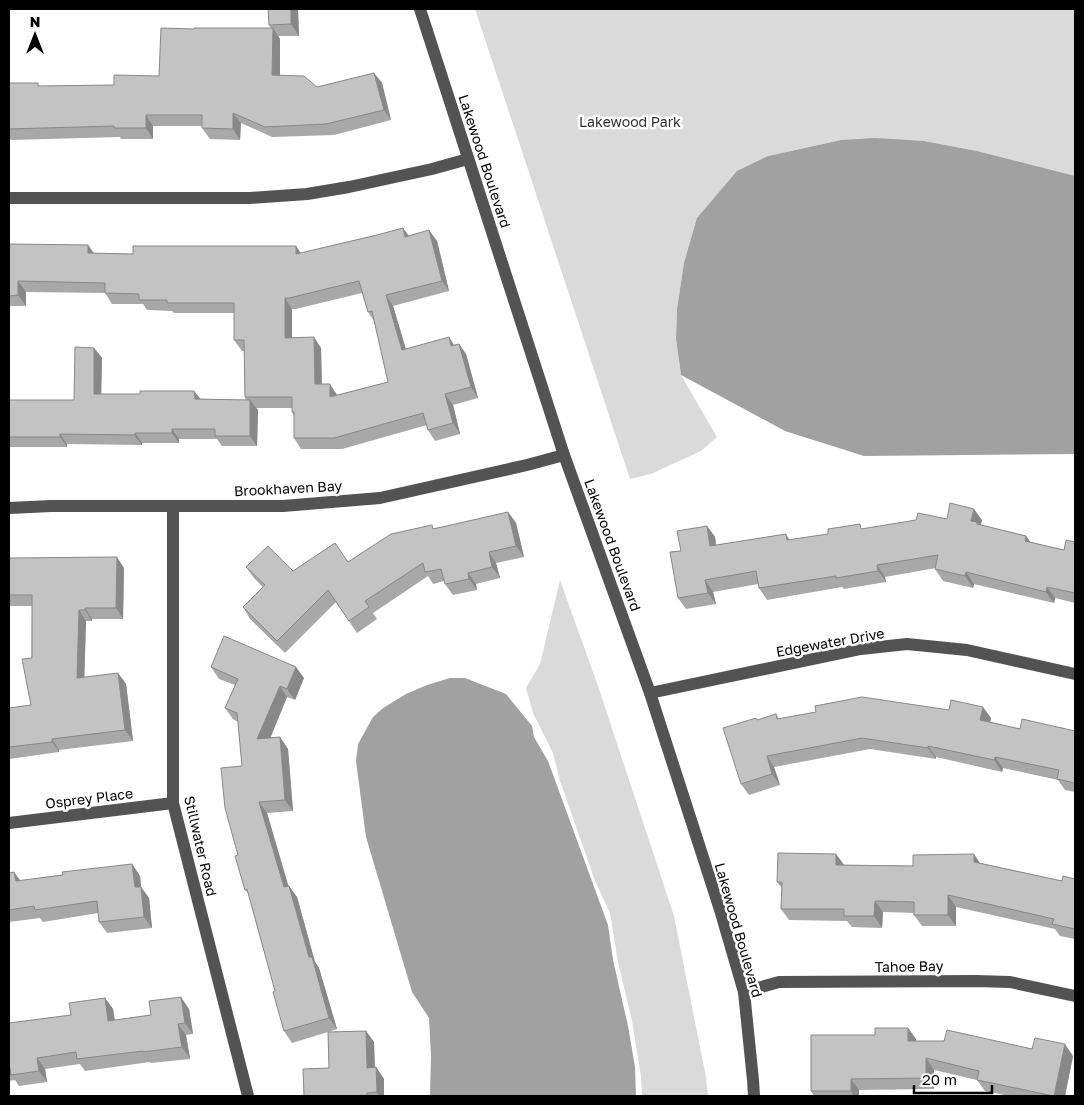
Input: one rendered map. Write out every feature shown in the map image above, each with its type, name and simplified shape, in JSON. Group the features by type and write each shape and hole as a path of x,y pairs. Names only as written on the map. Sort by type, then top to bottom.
{"street":[{"name":"Lakewood Boulevard","path":"420,9 564,455 650,693 722,914 744,992 754,1096"},
{"path":"9,198 250,198 307,194 349,187 468,160"},
{"name":"Brookhaven Bay","path":"9,508 51,506 283,506 380,498 564,455"},
{"name":"Stillwater Road","path":"173,506 173,802 248,1096"},
{"name":"Edgewater Drive","path":"650,693 861,649 907,644 967,650 1075,674"},
{"name":"Osprey Place","path":"9,823 173,802"},
{"name":"Tahoe Bay","path":"744,992 779,982 976,981 1010,982 1075,996"}],"green space":[{"name":"Lakewood Park","path":"475,9 1075,9 1075,182 1041,168 977,151 924,141 841,140 768,156 684,263 677,309 676,339 681,375 717,437 701,451 651,474 630,479"},
{"path":"560,580 598,686 674,916 706,1077 708,1096 642,1096 641,1077 632,1021 618,962 610,913 595,881 560,781 553,753 533,713 526,688 540,664"}],"shaded area":[{"path":"875,138 924,141 977,151 1075,176 1075,454 864,456 785,431 681,375 676,339 677,309 684,263 697,218 737,171 768,156 841,140"},
{"path":"450,678 465,678 506,694 532,726 534,737 548,761 608,925 613,960 635,1067 636,1096 430,1096 431,1056 429,1018 412,992 366,837 356,761 358,744 373,717 383,708 406,694"}],"building":[{"path":"268,9 291,9 291,24 269,25"},
{"path":"161,28 273,28 272,75 304,76 317,87 374,73 384,110 326,124 265,127 233,113 233,129 202,128 202,115 146,115 146,128 114,128 114,126 9,129 9,83 38,83 38,86 114,85 114,75 159,76"},
{"path":"403,228 405,237 429,230 442,281 386,295 402,350 449,337 451,346 459,344 471,387 445,394 453,423 428,430 423,413 334,438 294,438 292,397 245,397 244,340 234,340 234,303 167,303 167,300 139,300 139,294 105,293 105,283 18,281 18,295 9,296 9,244 88,245 88,253 133,254 133,246 296,246 296,254","holes":["359,281 368,312 372,311 388,382 330,397 330,384 315,384 314,337 285,338 285,298"]},
{"path":"75,347 94,348 94,394 140,394 140,391 194,391 195,399 250,400 250,436 215,436 215,429 172,429 172,433 135,433 134,435 60,434 60,437 9,437 9,400 74,400"},
{"path":"950,503 974,509 971,521 1026,536 1025,541 1064,550 1066,540 1075,542 1075,593 1047,587 1046,592 966,572 965,576 935,569 938,555 877,565 878,571 759,588 756,571 705,580 708,593 678,598 670,552 681,551 677,531 707,526 710,546 786,534 787,540 828,534 828,529 860,524 861,529 916,520 918,513 947,519"},
{"path":"508,512 516,546 489,552 492,567 468,573 469,579 445,584 441,569 425,572 423,563 365,601 369,607 349,621 328,590 277,641 243,607 265,585 246,567 268,546 293,571 335,543 348,562 391,534 432,525 433,529"},
{"path":"117,557 116,608 85,608 85,610 79,610 77,678 118,673 125,730 52,739 52,742 9,747 9,708 31,705 22,659 32,658 32,595 9,595 9,558"},
{"path":"224,636 296,667 287,689 280,686 257,739 280,737 285,800 259,802 284,887 289,886 329,1018 284,1031 247,889 245,890 235,856 238,855 225,808 221,768 242,766 237,713 225,708 238,679 211,667"},
{"path":"862,697 949,710 951,700 983,707 980,720 1020,729 1022,719 1075,731 1075,783 1057,779 1059,770 995,757 994,760 928,746 928,748 862,738 767,756 772,774 741,784 723,728 776,714 777,719 816,712 815,706"},
{"path":"778,853 836,854 836,865 913,866 913,855 974,854 974,862 1062,881 1063,876 1075,879 1075,929 1052,924 1054,919 948,895 948,915 914,915 914,902 875,901 874,916 844,916 844,909 781,909 782,882 777,882"},
{"path":"132,864 135,887 141,887 144,917 99,922 97,901 35,910 34,906 9,910 9,873 14,872 16,881 63,875 62,872"},
{"path":"181,997 185,1023 178,1024 182,1047 77,1059 76,1052 37,1058 39,1071 11,1075 9,1069 9,1023 71,1015 69,1003 105,998 108,1021 151,1015 149,1001"},
{"path":"875,1028 908,1028 908,1041 944,1041 947,1030 1032,1049 1035,1038 1065,1044 1054,1096 977,1080 979,1071 926,1058 926,1078 851,1079 851,1091 811,1091 811,1035 875,1035"},
{"path":"366,1031 367,1068 376,1067 377,1092 367,1093 366,1096 304,1096 303,1069 329,1068 328,1032"}]}
